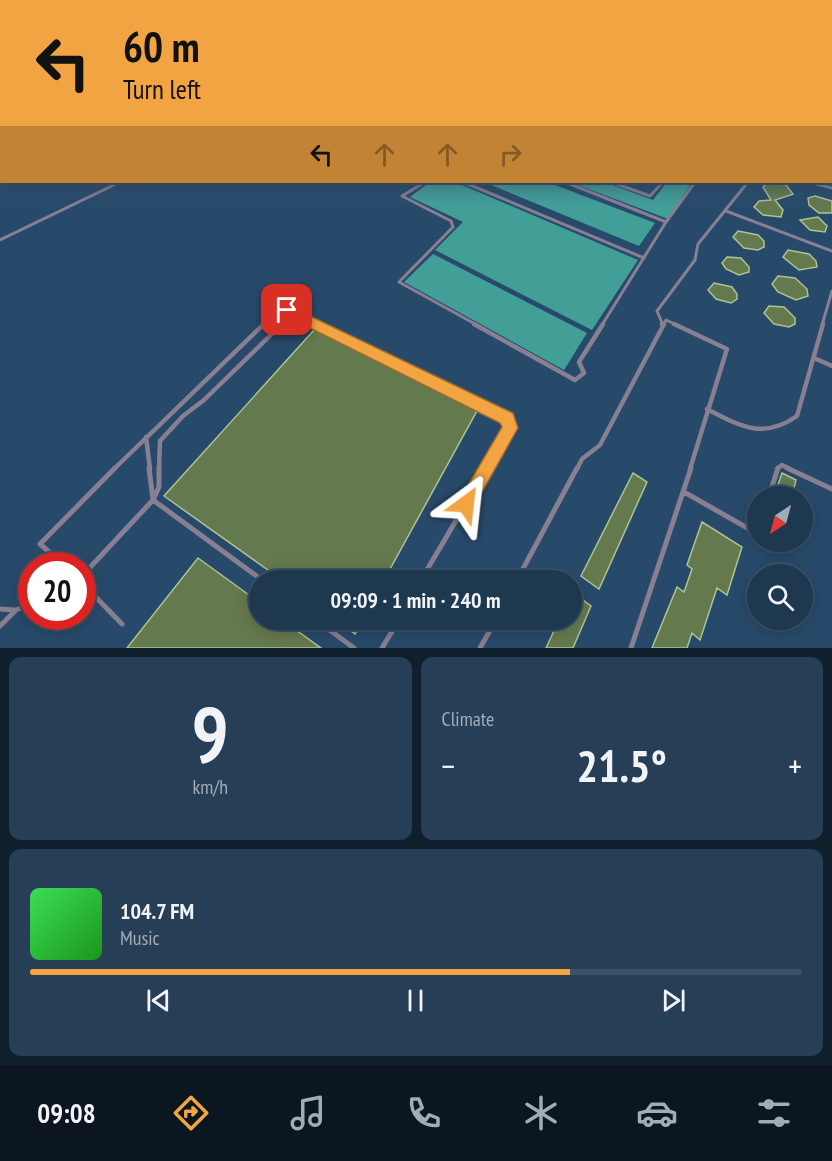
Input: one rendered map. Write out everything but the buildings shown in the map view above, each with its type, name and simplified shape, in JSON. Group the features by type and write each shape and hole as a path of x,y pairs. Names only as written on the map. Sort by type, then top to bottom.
{"lane":[{"path":"0,240 118,183"},
{"path":"423,183 402,196 451,221 453,227 399,282 570,378 580,378 584,373 579,362 666,222 694,183"},
{"path":"465,183 644,258"},
{"path":"568,183 666,222"},
{"path":"613,183 650,196 662,183"},
{"path":"663,326 657,311 694,261 698,244 747,183"},
{"path":"812,183 832,188"},
{"path":"726,211 832,251"},
{"path":"707,409 745,428 760,431 777,429 797,416 832,291"},
{"path":"280,315 287,310 507,418 510,428 428,570"},
{"path":"49,552 40,544 146,436 276,312 285,321 204,400 183,416 160,441 159,488 153,500 96,561"},
{"path":"522,570 582,459 600,445 666,320 727,349 707,409 684,492 631,648"},
{"path":"814,358 832,366"},
{"path":"146,436 153,500 249,570"},
{"path":"772,486 777,468 782,465 831,488"},
{"path":"684,492 747,528"},
{"path":"96,601 122,624"},
{"path":"0,609 16,610"},
{"path":"0,626 16,610"},
{"path":"330,630 354,648"},
{"path":"382,648 393,630"},
{"path":"480,648 490,630"}],"shaded area":[{"path":"429,183 457,183 638,260 592,330 435,250 463,222 410,197"},
{"path":"486,183 550,183 655,223 639,246"},
{"path":"573,183 607,183 653,200 666,183 691,183 668,219"},
{"path":"433,254 587,333 564,370 404,282"}],"route":[{"path":"287,310 507,418 510,428 466,504"}]}
